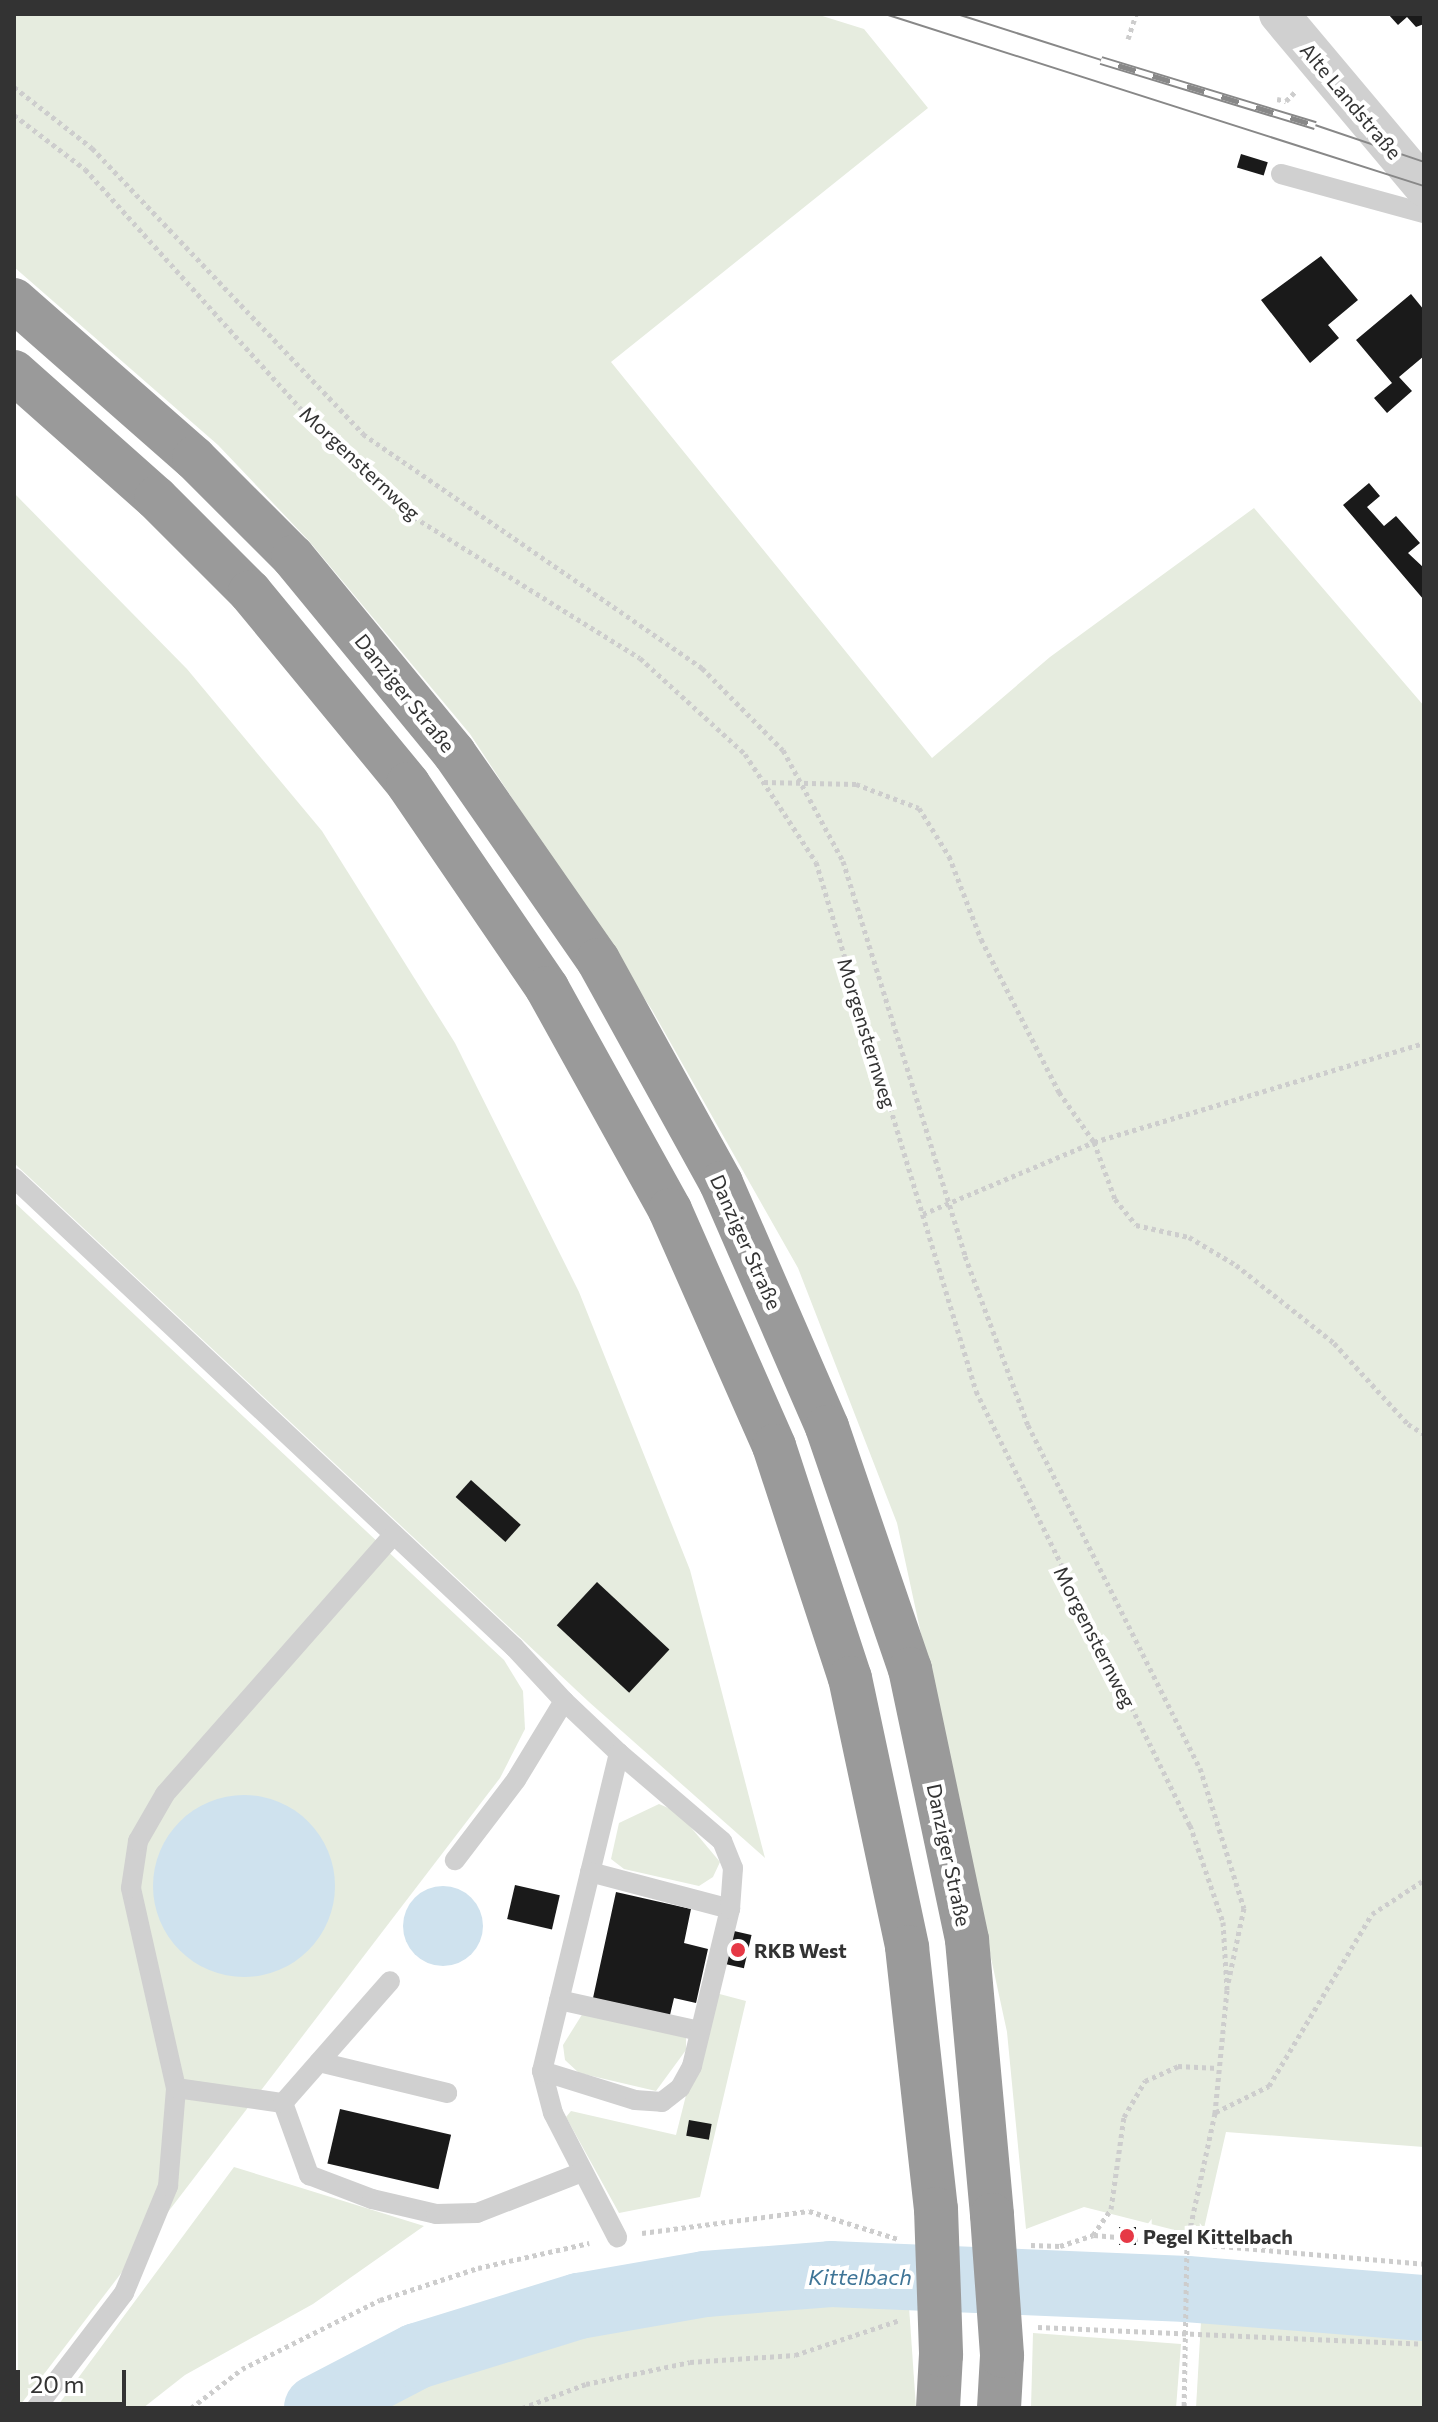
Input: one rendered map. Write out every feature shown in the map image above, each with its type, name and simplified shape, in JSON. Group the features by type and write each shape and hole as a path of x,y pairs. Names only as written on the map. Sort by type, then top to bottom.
{"highway":[{"name":"Danziger Straße","path":"14,300 194,458 293,557 454,753 598,960 721,1183 827,1427 910,1669 967,1940 1005,2230 999,2408"},
{"path":"14,372 250,592 408,784 547,988 670,1210 774,1446 850,1678 907,1947 926,2225 941,2355 938,2408"}],"street":[{"name":"Alte Landstraße","path":"1279,14 1424,187"}],"lane":[{"path":"1281,174 1424,213"},
{"path":"14,1178 394,1534 619,1753 722,1841 733,1868 730,1909 700,2031 680,2088 662,2102 635,2100 542,2071"},
{"path":"36,2408 124,2293 168,2186 176,2088 131,1888 138,1841 165,1794 394,1534"},
{"path":"455,1860 516,1780 564,1701"},
{"path":"617,2237 553,2113 542,2071 619,1753"},
{"path":"590,1872 730,1909"},
{"path":"283,2103 390,1981"},
{"path":"559,2000 700,2031"},
{"path":"319,2062 447,2093"},
{"path":"176,2088 283,2103"},
{"path":"283,2103 309,2175 372,2199 436,2214 477,2213 582,2172"}],"path":[{"path":"1128,39 1136,14"},
{"path":"14,87 92,148 363,434 702,668 783,750 843,861 949,1203 1028,1425 1200,1768 1244,1908 1227,1990"},
{"path":"1277,99 1286,101"},
{"name":"Morgensternweg","path":"14,115 85,169 319,429 414,517 640,658 745,754 816,862 976,1391 1190,1825 1223,1922 1227,1990 1215,2113 1187,2242 1184,2408"},
{"path":"763,782 799,780 856,784 919,808 949,856 981,939 1059,1092 1094,1142 1115,1199 1136,1225 1189,1237 1236,1265 1334,1343 1408,1424 1424,1434"},
{"path":"923,1214 1094,1142 1424,1043"},
{"path":"1215,2113 1269,2086 1372,1914 1424,1880"},
{"path":"1093,2235 1111,2209 1124,2117 1136,2091 1167,2069 1218,2068"},
{"path":"191,2408 242,2369 380,2300 478,2268 617,2237 777,2211 809,2211 926,2225"},
{"path":"1005,2230 1060,2246 1093,2235 1424,2264"},
{"path":"1187,2335 1424,2344"},
{"path":"522,2408 586,2384 690,2362 795,2355"}],"shaded area":[{"path":"14,14 816,14 864,29 928,108 611,362 932,758 1050,657 1254,508 1424,706 1424,2147 1226,2132 1202,2237 1084,2207 1026,2229 1007,2032 897,1523 798,1268 652,1010 470,734 309,541 218,445 14,267"},
{"path":"14,493 187,669 322,831 455,1043 579,1292 690,1570 765,1858 589,1702 14,1163"},
{"path":"14,1202 504,1660 523,1691 525,1729 500,1778 18,2408"},
{"path":"659,1804 678,1812 720,1862 713,1877 699,1886 624,1869 611,1859 619,1823"},
{"path":"712,1992 746,2001 700,2197 619,2213 566,2117 571,2111 676,2135"},
{"path":"583,2013 686,2037 686,2050 656,2091 579,2073 565,2060 563,2045"},
{"path":"234,2167 424,2226 313,2304 185,2375 143,2408 56,2408"},
{"path":"827,2287 908,2292 916,2408 339,2408 421,2364 582,2316 704,2297"},
{"path":"1202,2304 1424,2319 1424,2408 1196,2408"},
{"path":"1033,2333 1181,2344 1176,2408 1031,2408"}],"water":[{"path":"244,1795 279,1802 309,1821 328,1851 335,1886 328,1921 309,1951 279,1970 244,1977 209,1970 179,1951 160,1921 153,1886 160,1851 179,1821 209,1802"},
{"path":"435,1886 451,1886 465,1892 477,1904 483,1926 477,1948 465,1960 451,1966 435,1966 421,1960 409,1948 403,1934 403,1918 409,1904 421,1892"}],"building":[{"path":"1388,14 1424,14 1424,24 1416,27 1407,17 1398,25"},
{"path":"1241,154 1268,162 1264,176 1237,167"},
{"path":"1321,256 1358,300 1328,325 1339,338 1310,363 1261,300"},
{"path":"1411,294 1424,310 1424,356 1399,377 1412,391 1387,413 1374,398 1392,383 1356,340"},
{"path":"1369,483 1380,496 1367,507 1384,526 1396,516 1420,543 1408,553 1424,568 1424,600 1343,505"},
{"path":"471,1480 521,1525 505,1542 456,1497"},
{"path":"597,1582 669,1650 629,1693 557,1625"},
{"path":"515,1885 560,1895 552,1929 507,1919"},
{"path":"616,1892 691,1909 684,1943 708,1949 696,2003 674,1998 670,2015 593,1998"},
{"name":"RKB West","path":"734,1931 752,1935 744,1968 726,1964"},
{"path":"340,2109 451,2135 438,2189 327,2164"},
{"path":"689,2120 712,2124 709,2140 686,2136"},
{"name":"Pegel Kittelbach","path":"1119,2227 1136,2227 1136,2245 1119,2245"}],"waterway":[{"name":"Kittelbach","path":"317,2408 417,2356 579,2306 705,2284 831,2274 1187,2289 1424,2308"}],"tram line":[{"path":"885,14 1424,186"},
{"path":"957,14 1101,60"},
{"path":"1315,125 1424,162"}],"railway":[{"path":"1101,60 1315,125"}],"place":[{"name":"RKB West","path":"738,1950"},
{"name":"Pegel Kittelbach","path":"1127,2236"}]}
